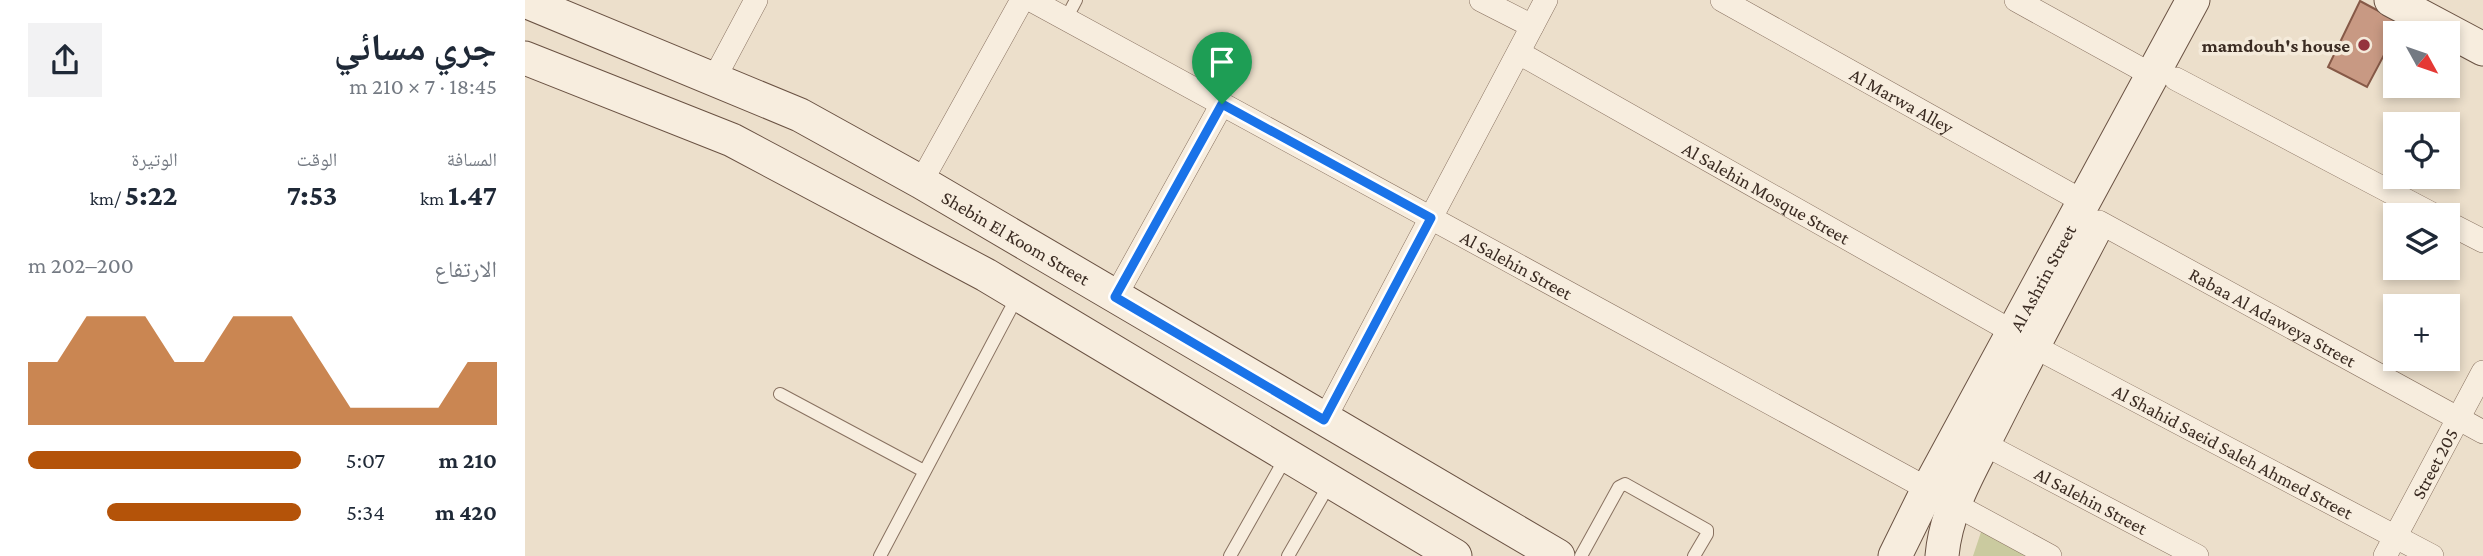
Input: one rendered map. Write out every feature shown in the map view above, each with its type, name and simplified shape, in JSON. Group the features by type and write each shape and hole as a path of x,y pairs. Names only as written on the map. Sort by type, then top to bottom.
{"street":[{"path":"714,79 756,0"},
{"path":"921,182 1022,0"},
{"name":"Al Salehin Street","path":"1031,0 1071,10 1222,104 2050,556"},
{"path":"1481,0 1532,26"},
{"path":"1324,420 1546,0"},
{"name":"Al Marwa Alley","path":"1721,0 2092,212"},
{"path":"2016,0 2411,203"},
{"name":"Al Ashrin Street","path":"2164,77 2193,0"},
{"name":"Al Ashrin Street","path":"1942,556 1941,496 2164,77 2218,0"},
{"path":"2391,0 2483,49"},
{"name":"Shebin El Koom Street","path":"542,4 800,115 921,182 1558,556"},
{"name":"Al Salehin Mosque Street","path":"1518,52 2023,339"},
{"path":"525,58 731,140 1019,295 1455,556"},
{"path":"1115,297 1222,104"},
{"name":"Rabaa Al Adaweya Street","path":"2092,212 2483,432"},
{"path":"2460,229 2483,241"},
{"name":"Al Ashrin Street","path":"1895,556 1983,444 2023,339"},
{"name":"Al Shahid Saeid Saleh Ahmed Street","path":"2023,339 2390,546 2432,556"},
{"name":"Street 205","path":"2390,546 2483,372"},
{"name":"Al Salehin Street","path":"1983,444 2197,556"}],"lane":[{"path":"880,556 1019,295"},
{"path":"780,394 924,471"},
{"path":"1230,556 1287,457"},
{"path":"1288,556 1330,482"},
{"path":"1581,556 1619,487 1625,484 1707,530 1694,556"}],"green space":[{"path":"1984,523 2041,556 1973,556"}],"building":[{"name":"mamdouh's house","path":"2360,1 2397,21 2383,21 2383,57 2367,87 2328,67"}],"place":[{"name":"mamdouh's house","path":"2364,45"}],"route":[{"path":"1222,104 1431,218 1324,420 1115,297 1222,104"}]}
